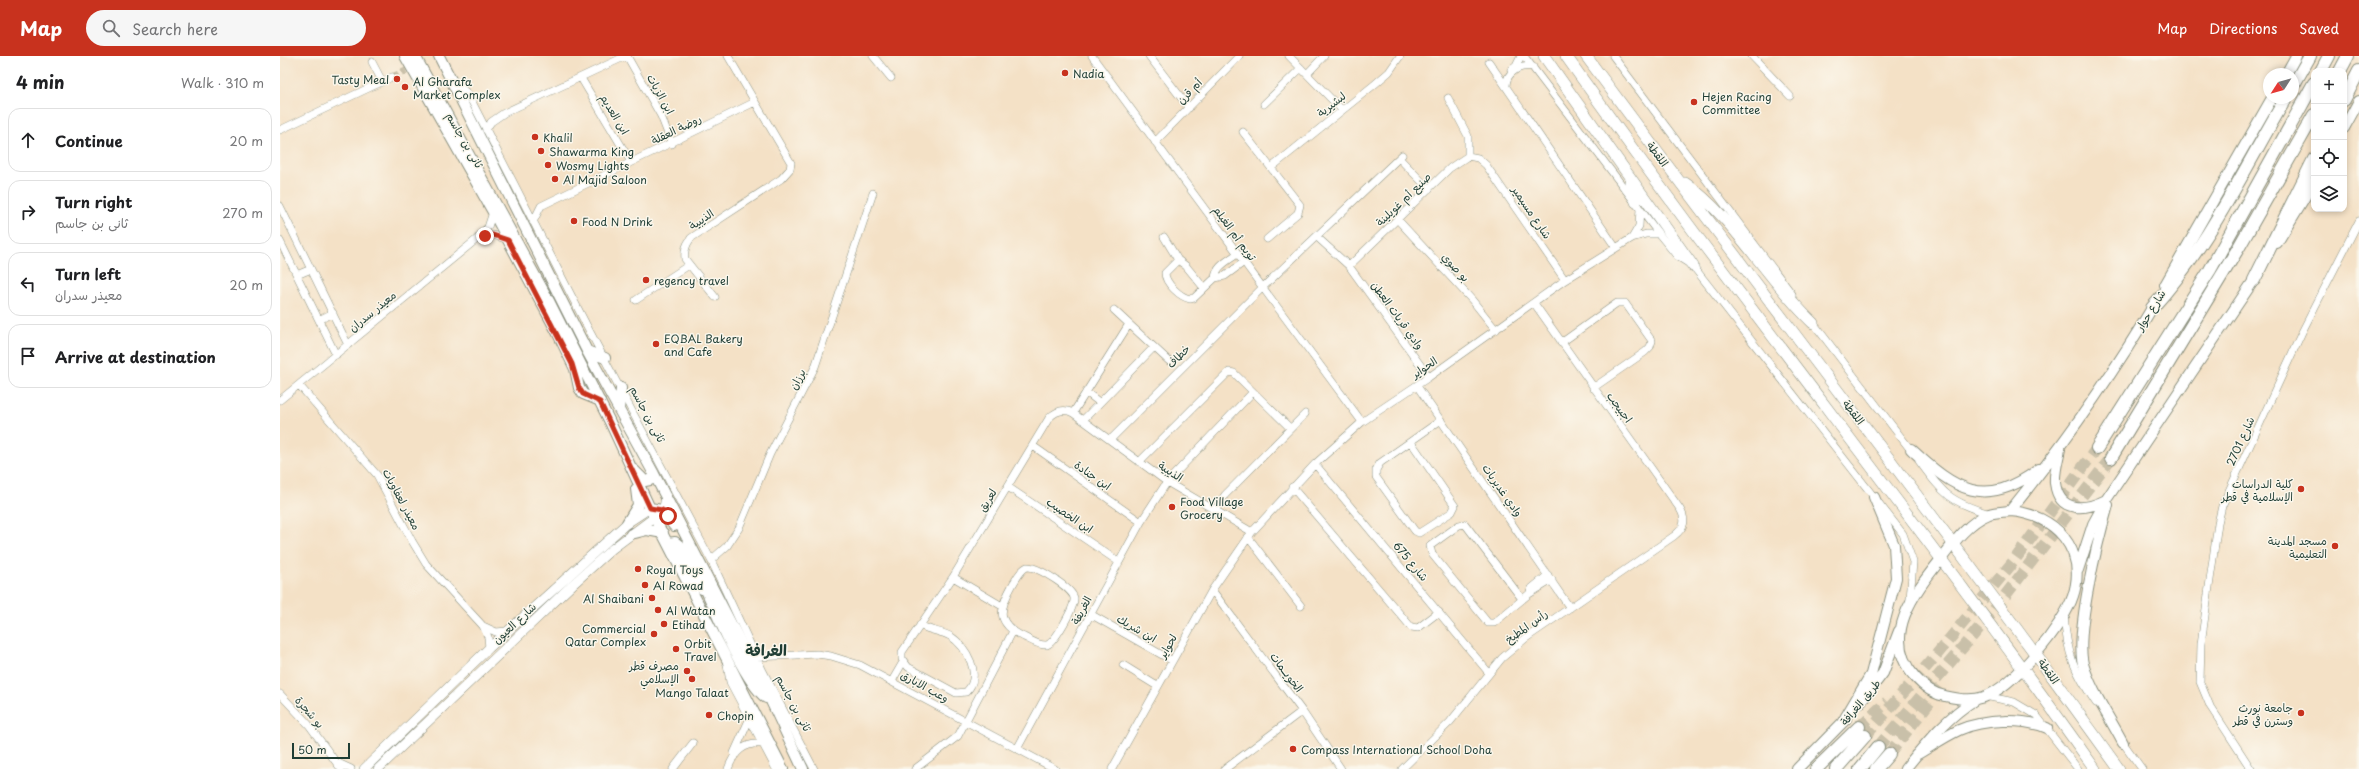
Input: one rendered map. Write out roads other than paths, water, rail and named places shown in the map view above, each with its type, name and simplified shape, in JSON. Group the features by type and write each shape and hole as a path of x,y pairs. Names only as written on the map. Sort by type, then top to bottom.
{"highway":[{"path":"2299,75 2310,56"},
{"path":"2323,68 2329,56"},
{"path":"2342,68 2348,56"},
{"path":"2347,94 2359,71"},
{"path":"2097,448 2210,270 2311,88"},
{"path":"2152,308 2171,287 2200,245 2282,104"},
{"path":"2111,458 2239,247 2311,120"},
{"path":"2254,280 2311,165"},
{"path":"1816,769 1862,732 1836,769"},
{"path":"1860,769 1878,747"},
{"path":"1876,769 1889,754"}],"main road":[{"name":"ثانى بن جاسم","path":"406,56 409,70 508,240 572,364 579,388 583,394 600,402"},
{"path":"415,56 513,233 600,402 629,464 655,512 668,543 784,769"},
{"name":"ثانى بن جاسم","path":"439,56 587,351 654,474 771,701 803,769"},
{"path":"1544,56 1693,266"},
{"name":"اللقطة","path":"1566,56 1689,226 2023,668 2095,769"},
{"name":"اللقطة","path":"1586,56 1674,176 2036,653 2119,769"},
{"path":"2289,68 2296,56"},
{"path":"2347,123 2359,101"},
{"name":"شارع حوار","path":"2010,511 2061,447 2100,391 2200,227 2269,104"},
{"path":"1628,174 1638,205"},
{"path":"1674,176 1710,204 1786,295 1813,323"},
{"path":"1905,769 1950,717 2023,668 2064,615 2073,596 2076,576 2085,544 2109,496 2254,280 2311,187"},
{"path":"587,351 604,358"},
{"path":"619,410 621,388"},
{"path":"610,422 615,440 639,497 636,512 627,523"},
{"path":"2061,447 2055,484 2058,492 2064,500 2071,506 2080,509 2089,508 2109,496"},
{"path":"1911,449 1948,481 1963,488 1976,491 1990,492 2004,489 2032,475 2048,462"},
{"path":"629,464 645,481 650,480 654,474"},
{"path":"2109,496 2081,631 2081,651 2089,678 2123,743"},
{"path":"1842,723 1871,674 1896,578 1894,545 1874,497"},
{"path":"1990,514 2010,511 2025,512 2052,524 2063,535 2070,548 2075,562 2076,576"},
{"path":"655,512 672,523 707,596"},
{"name":"طريق الغرافة","path":"1797,769 1842,723 1881,676 1910,600 1953,543 1976,522 1990,514"},
{"path":"631,534 647,530 663,533"},
{"path":"668,543 675,542 680,546 750,678 762,695 771,701"},
{"path":"1902,622 1904,656 1910,671 1920,682 1931,691 1942,696 1981,697"},
{"path":"1916,756 1954,732 1978,724 2022,720 2048,728"}],"street":[{"path":"486,130 495,119 627,56"},
{"name":"ابن الزيات","path":"627,56 664,120 672,144"},
{"path":"728,56 755,102"},
{"path":"873,56 891,78"},
{"name":"تويم أم الغيلم","path":"1092,56 1362,422"},
{"path":"1149,56 1189,108"},
{"name":"أم قرن","path":"1155,142 1239,56"},
{"path":"1289,56 1342,110"},
{"path":"1307,74 1324,56"},
{"name":"لبشيرية","path":"1272,167 1375,84 1388,72 1400,56"},
{"path":"1506,86 1509,76 1521,56"},
{"path":"1524,56 1659,234 1677,256 1693,266 1903,534 1913,562 1910,600"},
{"name":"اللقطة","path":"1613,56 1813,323 1943,491 1953,500 1990,514"},
{"path":"1752,56 1790,96"},
{"path":"372,62 382,82"},
{"path":"1489,62 1616,248"},
{"path":"1498,74 1524,67 1533,67"},
{"path":"1264,104 1301,68"},
{"name":"ثانى بن جاسم","path":"450,77 465,90 480,118 604,358 711,560 762,669 814,769"},
{"path":"280,130 392,78"},
{"name":"ابن العديم","path":"580,78 631,162"},
{"path":"1448,98 1468,136 1468,156"},
{"name":"روضة العقلة","path":"541,206 631,162 672,144 755,102"},
{"name":"الذيبية","path":"688,265 684,251 692,238 781,179 790,169 789,158 755,102"},
{"path":"480,118 495,119"},
{"path":"1243,132 1298,200 1300,208 1298,213 1267,239"},
{"path":"1262,288 1400,156 1429,189"},
{"name":"شارع مسيمير","path":"1468,156 1478,158 1486,165 1565,280"},
{"name":"صنيع أم غويلينة","path":"1349,266 1450,168 1468,156"},
{"name":"برزان","path":"711,560 727,546 739,528 770,454 815,367 873,193"},
{"path":"522,200 534,206 541,206 533,222"},
{"path":"1632,238 1639,226 1638,205"},
{"path":"280,206 348,345"},
{"name":"معيذر سدران","path":"280,400 478,239 488,227 493,212"},
{"name":"بو صوي","path":"1398,220 1472,300 1496,330"},
{"name":"شارع 2701","path":"2251,769 2210,706 2200,682 2201,644 2218,523 2222,506 2302,332 2359,221"},
{"name":"الحواير","path":"1250,535 1290,489 1315,464 1362,422 1430,377 1565,280 1632,238 1646,234 1659,234"},
{"path":"478,239 493,235 508,240"},
{"path":"1317,237 1349,266"},
{"path":"1164,238 1178,260 1186,266 1204,288"},
{"path":"280,241 336,355"},
{"path":"1215,278 1216,272 1219,268 1237,254"},
{"path":"1178,260 1165,273 1171,285 1183,296 1190,299 1215,278 1225,276 1244,262"},
{"path":"636,300 688,265 715,297"},
{"name":"وادي قريات العطن","path":"1349,266 1430,377"},
{"path":"297,275 311,269"},
{"name":"خطاف","path":"1110,440 1262,288"},
{"name":"اجبيجب","path":"1534,303 1680,509 1684,516 1684,523"},
{"path":"1561,343 1617,303 1625,303 1652,340 1645,352 1593,388"},
{"path":"1114,310 1169,361"},
{"path":"319,320 333,313"},
{"path":"1129,324 1073,413 1083,420 1154,347"},
{"path":"1139,462 1227,373 1234,373 1290,428"},
{"name":"معيذر لعفاويات","path":"299,385 377,475 426,564 483,626 488,637 489,648"},
{"name":"وادي غديريات","path":"1417,386 1570,608"},
{"path":"1086,392 1099,402"},
{"name":"الغريفة","path":"1017,750 1092,615 1141,522 1167,482 1253,392"},
{"name":"لعريق","path":"892,681 903,662 902,652 953,577 1053,414 1064,410 1073,413"},
{"path":"1215,510 1225,494 1305,414"},
{"name":"الذيبية","path":"1083,420 1167,482 1215,510 1250,535 1300,606"},
{"path":"1411,442 1455,506 1452,512 1419,533 1414,531 1375,473 1380,463 1411,442 1421,436 1442,421"},
{"name":"ابن جنادة","path":"1032,446 1141,522"},
{"name":"شارع 675","path":"1315,464 1489,673"},
{"name":"ابن الخصيب","path":"1008,486 1119,562"},
{"path":"1290,489 1308,505 1411,627 1418,628 1439,612"},
{"path":"655,512 666,498"},
{"name":"شارع العيون","path":"364,769 507,631 627,523 655,512"},
{"name":"شارع العيون","path":"378,769 572,585 655,512"},
{"name":"رأس المطبخ","path":"1402,769 1450,722 1502,658 1526,638 1674,536 1684,523"},
{"path":"1522,599 1466,524 1459,525 1430,546 1432,554 1488,623 1494,623 1529,594 1532,588 1550,578"},
{"name":"لحواير","path":"1112,769 1171,660 1212,590 1250,535"},
{"path":"1027,567 1036,569 1068,588 1073,594 1073,605 1056,638 1050,644 1039,644 1013,631 1004,620 1002,606 1021,571 1027,567"},
{"path":"953,577 1002,606"},
{"name":"الخويــمات","path":"1212,590 1302,711 1341,769"},
{"name":"ابن شريك","path":"1092,615 1171,660"},
{"name":"اللقطة","path":"2064,615 2068,650 2074,667 2123,743 2142,769"},
{"path":"903,662 908,667 958,693 968,690 974,677 971,663 957,642 943,633 920,625"},
{"path":"483,626 496,632 507,631"},
{"path":"915,769 954,740 966,721 1013,631"},
{"name":"وعب الابارق","path":"757,657 803,654 831,656 860,665 1055,769"},
{"path":"762,669 775,656"},
{"path":"726,657 726,666 730,682 776,769"},
{"path":"1124,664 1157,686"},
{"path":"974,677 986,683"},
{"name":"بو شجرة","path":"280,694 305,721 340,766 351,769"},
{"path":"1981,697 2014,702 2028,709 2048,728 2078,769"},
{"path":"1225,769 1302,711"},
{"path":"728,769 750,718"},
{"path":"673,769 693,744"},
{"path":"734,755 750,744 763,744"}],"tunnel":[{"path":"392,77 406,71"},
{"path":"1865,736 1933,659 2013,562 2097,448"},
{"path":"1878,747 1991,614 2111,458"},
{"path":"1889,754 1942,686"},
{"path":"1859,727 1887,702"}],"place":[{"name":"Nadia","path":"1065,73"},
{"name":"Tasty Meal","path":"397,79"},
{"name":"Al Gharafa Market Complex","path":"405,87"},
{"name":"Hejen Racing Committee","path":"1694,102"},
{"name":"Khalil","path":"535,137"},
{"name":"Shawarma King","path":"541,151"},
{"name":"Wosmy Lights","path":"548,165"},
{"name":"Al Majid Saloon","path":"555,179"},
{"name":"Food N Drink","path":"574,221"},
{"name":"regency travel","path":"646,280"},
{"name":"EQBAL Bakery and Cafe","path":"656,344"},
{"name":"كلية الدراسات الإسلامية في قطر","path":"2301,489"},
{"name":"Food Village Grocery","path":"1172,507"},
{"name":"مسجد المدينة التعليمية","path":"2335,546"},
{"name":"Royal Toys","path":"638,569"},
{"name":"Al Rowad","path":"645,585"},
{"name":"Al Shaibani","path":"652,598"},
{"name":"Al Watan","path":"658,610"},
{"name":"Etihad","path":"664,624"},
{"name":"Commercial Qatar Complex","path":"654,634"},
{"name":"Orbit Travel","path":"676,649"},
{"name":"مصرف قطر الإسلامي","path":"687,671"},
{"name":"Mango Talaat","path":"692,679"},
{"name":"جامعة نورث وسترن في قطر","path":"2301,713"},
{"name":"Chopin","path":"709,715"},
{"name":"Compass International School Doha","path":"1293,749"}],"district":[{"name":"الغرافة","path":"766,649"}]}
